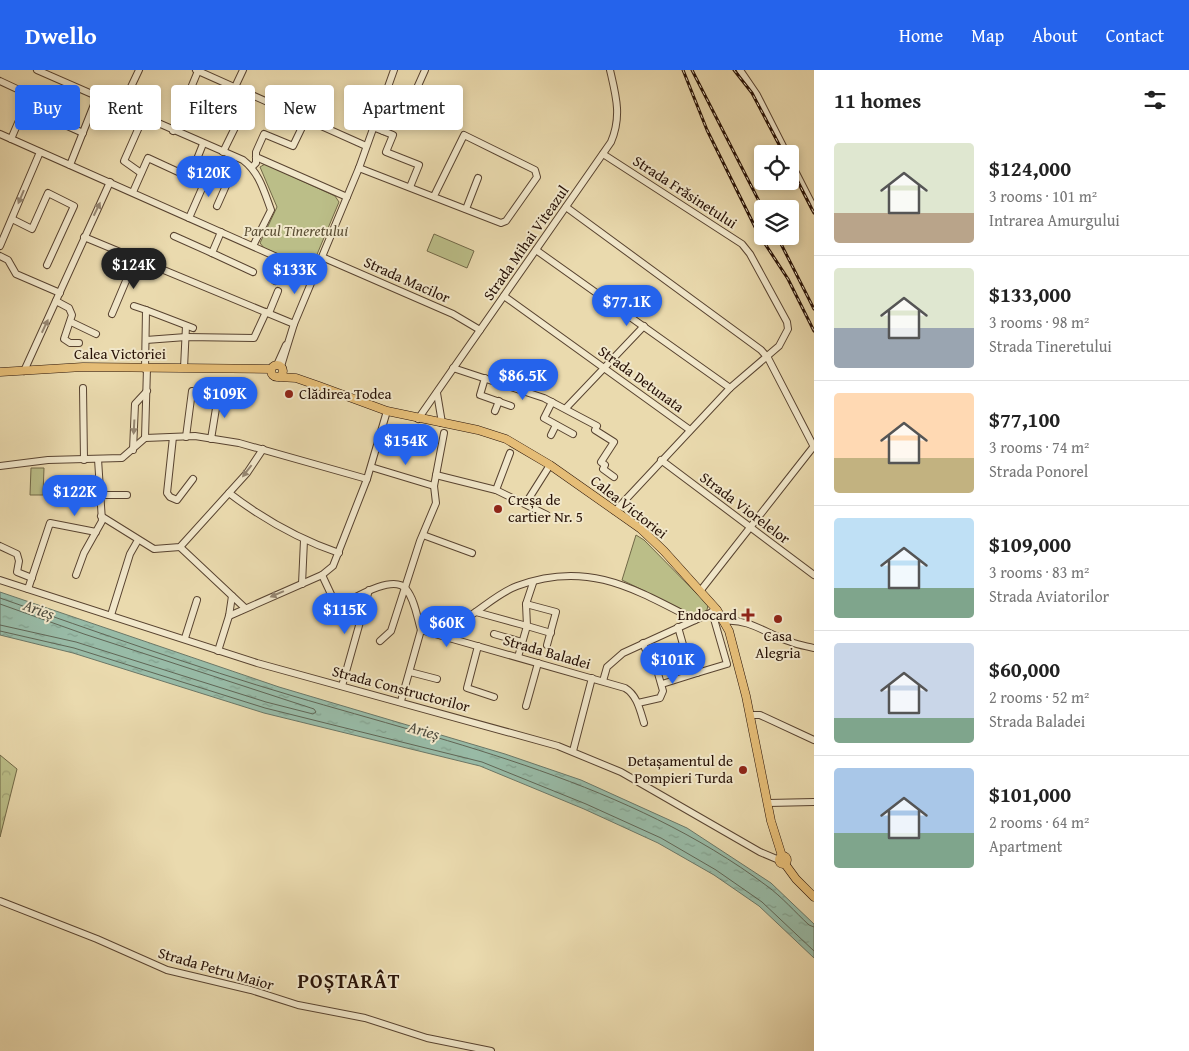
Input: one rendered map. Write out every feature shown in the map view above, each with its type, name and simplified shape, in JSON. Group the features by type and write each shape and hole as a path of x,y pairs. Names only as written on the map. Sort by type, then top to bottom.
{"main road":[{"name":"Calea Victoriei","path":"0,372 83,367 278,371 387,411 478,430 506,439 550,465 647,535 701,590 714,611 724,620 736,654 782,860 796,879 814,897"}],"street":[{"path":"37,70 51,73 90,94"},
{"path":"132,85 139,70"},
{"path":"236,85 243,70"},
{"path":"388,85 394,70"},
{"path":"410,186 419,165 386,152 393,135 383,131 390,113 404,117 425,70"},
{"name":"Strada Mihai Viteazul","path":"418,419 603,154 614,134 619,115 610,70"},
{"path":"740,70 757,95 782,145"},
{"path":"173,131 197,71 228,85"},
{"path":"0,81 15,88"},
{"path":"70,165 90,116"},
{"path":"161,126 243,160 252,167 262,185 271,210 253,246"},
{"path":"11,139 15,130"},
{"path":"76,130 83,133"},
{"path":"138,130 124,161 142,173"},
{"path":"223,152 234,130"},
{"path":"252,167 256,163 256,157 264,134 293,146 301,130"},
{"path":"330,130 366,146"},
{"path":"278,371 294,324 347,197 372,130"},
{"path":"0,134 315,274"},
{"path":"358,168 504,223 537,177 537,173 535,170 464,135 434,196"},
{"path":"203,144 195,164 229,179 218,206"},
{"path":"0,246 40,152"},
{"name":"Strada Frăsinetului","path":"603,154 742,244 750,254 787,322 785,336 768,358 730,388 615,511"},
{"path":"256,157 347,197"},
{"path":"133,192 148,158 187,176"},
{"path":"189,218 210,170"},
{"path":"466,209 478,178"},
{"path":"799,179 814,208"},
{"path":"24,371 110,182"},
{"path":"12,219 32,229 48,193 74,206 47,265"},
{"path":"566,208 675,285 761,350 768,358 814,447 701,590"},
{"path":"212,252 221,232"},
{"path":"174,236 253,272"},
{"path":"84,237 294,324"},
{"path":"536,250 730,388"},
{"path":"0,256 8,260 16,274 60,294"},
{"path":"112,314 136,257"},
{"name":"Strada Macilor","path":"322,257 454,314 480,330"},
{"path":"275,281 284,260"},
{"path":"146,340 186,337 254,338 278,291"},
{"name":"Strada Detunata","path":"504,296 690,430"},
{"path":"56,301 69,308 72,315 64,339 70,343 79,343"},
{"path":"134,306 190,327 186,337 184,368"},
{"path":"146,310 146,438"},
{"path":"70,322 96,334"},
{"path":"566,408 644,326"},
{"path":"453,368 552,402 597,426 596,430 614,442 601,462 605,466 603,469 614,477"},
{"path":"485,378 480,395 512,406"},
{"path":"84,388 84,460"},
{"path":"133,450 136,404 147,391"},
{"path":"186,437 192,391"},
{"path":"437,392 442,423"},
{"path":"211,439 218,396"},
{"path":"495,411 499,401"},
{"path":"552,402 544,418 572,434"},
{"path":"229,616 322,575 333,566 367,479 387,411"},
{"path":"551,435 556,425"},
{"path":"380,641 391,631 422,534 436,503 434,486 444,433"},
{"path":"173,437 167,493 170,497 177,500 193,479"},
{"path":"0,466 48,460 122,458 146,438 186,437 211,439 263,449 367,479"},
{"path":"102,516 154,549 180,546 247,473 263,449"},
{"path":"496,490 510,453"},
{"path":"76,576 100,526 102,516 98,459"},
{"name":"Strada Viorelelor","path":"661,460 814,575"},
{"path":"526,503 550,465"},
{"path":"371,467 434,486"},
{"path":"436,475 496,490 548,515"},
{"path":"229,493 271,523 304,540 339,553"},
{"path":"100,496 127,495"},
{"path":"28,589 50,523 96,532"},
{"path":"422,534 472,553"},
{"path":"111,615 130,554 138,540"},
{"path":"302,584 304,540"},
{"path":"0,546 17,554 19,561 17,572 32,578"},
{"path":"180,546 245,608"},
{"path":"322,575 337,607 369,590 395,584 404,587 410,596 421,630 400,701"},
{"path":"429,632 464,620 517,586 561,575 597,578 638,591 695,620"},
{"name":"Strada Constructorilor","path":"0,580 185,638 218,651 573,751 621,772 760,852 782,860"},
{"path":"518,657 526,626 526,604 533,583"},
{"path":"342,686 369,590"},
{"path":"218,651 229,616 232,596"},
{"path":"185,638 197,600"},
{"path":"526,604 556,612 547,644"},
{"path":"662,684 727,664 714,611"},
{"name":"Strada Baladei","path":"421,630 603,681 610,662 622,653 714,611"},
{"path":"476,612 550,633"},
{"path":"724,620 745,623 792,642 814,648"},
{"path":"678,627 684,648 693,655 697,673"},
{"path":"494,634 522,642"},
{"path":"638,704 660,698 663,691 662,684 643,643"},
{"path":"478,646 467,688 494,696"},
{"path":"526,706 538,663"},
{"path":"410,672 437,679"},
{"path":"573,751 592,678"},
{"path":"603,681 628,690 638,704 644,723"},
{"path":"750,715 760,715 814,740"},
{"path":"768,803 814,802"},
{"name":"Strada Petru Maior","path":"0,901 97,939 167,970 251,990 298,1005 365,1018 427,1038 490,1051"}],"green space":[{"name":"Parcul Tineretului","path":"265,164 335,196 339,202 313,264 306,266 264,248 260,243 277,207 260,167"},
{"path":"434,234 474,251 467,268 427,251"},
{"path":"31,468 44,468 43,495 30,495"},
{"path":"636,535 644,540 708,605 707,610 695,616 622,580"},
{"path":"0,755 17,769 0,837"}],"water":[{"name":"Arieș","path":"0,592 279,687 505,754 581,780 687,828 771,883 814,924 814,958 759,906 714,875 658,843 584,809 480,766 264,713 73,653 0,635"}],"railway":[{"path":"683,70 707,130 758,233 788,279 814,331"},
{"path":"692,70 758,200"},
{"path":"734,70 752,93 779,145"},
{"path":"799,184 814,213"},
{"path":"782,245 814,309"}],"place":[{"name":"Clădirea Todea","path":"289,394"},
{"name":"Creșa de cartier Nr. 5","path":"498,509"},
{"name":"Endocard","path":"748,615"},
{"name":"Casa Alegria","path":"778,619"},
{"name":"Detașamentul de Pompieri Turda","path":"743,770"}],"district":[{"name":"POȘTARÂT","path":"349,981"}]}
